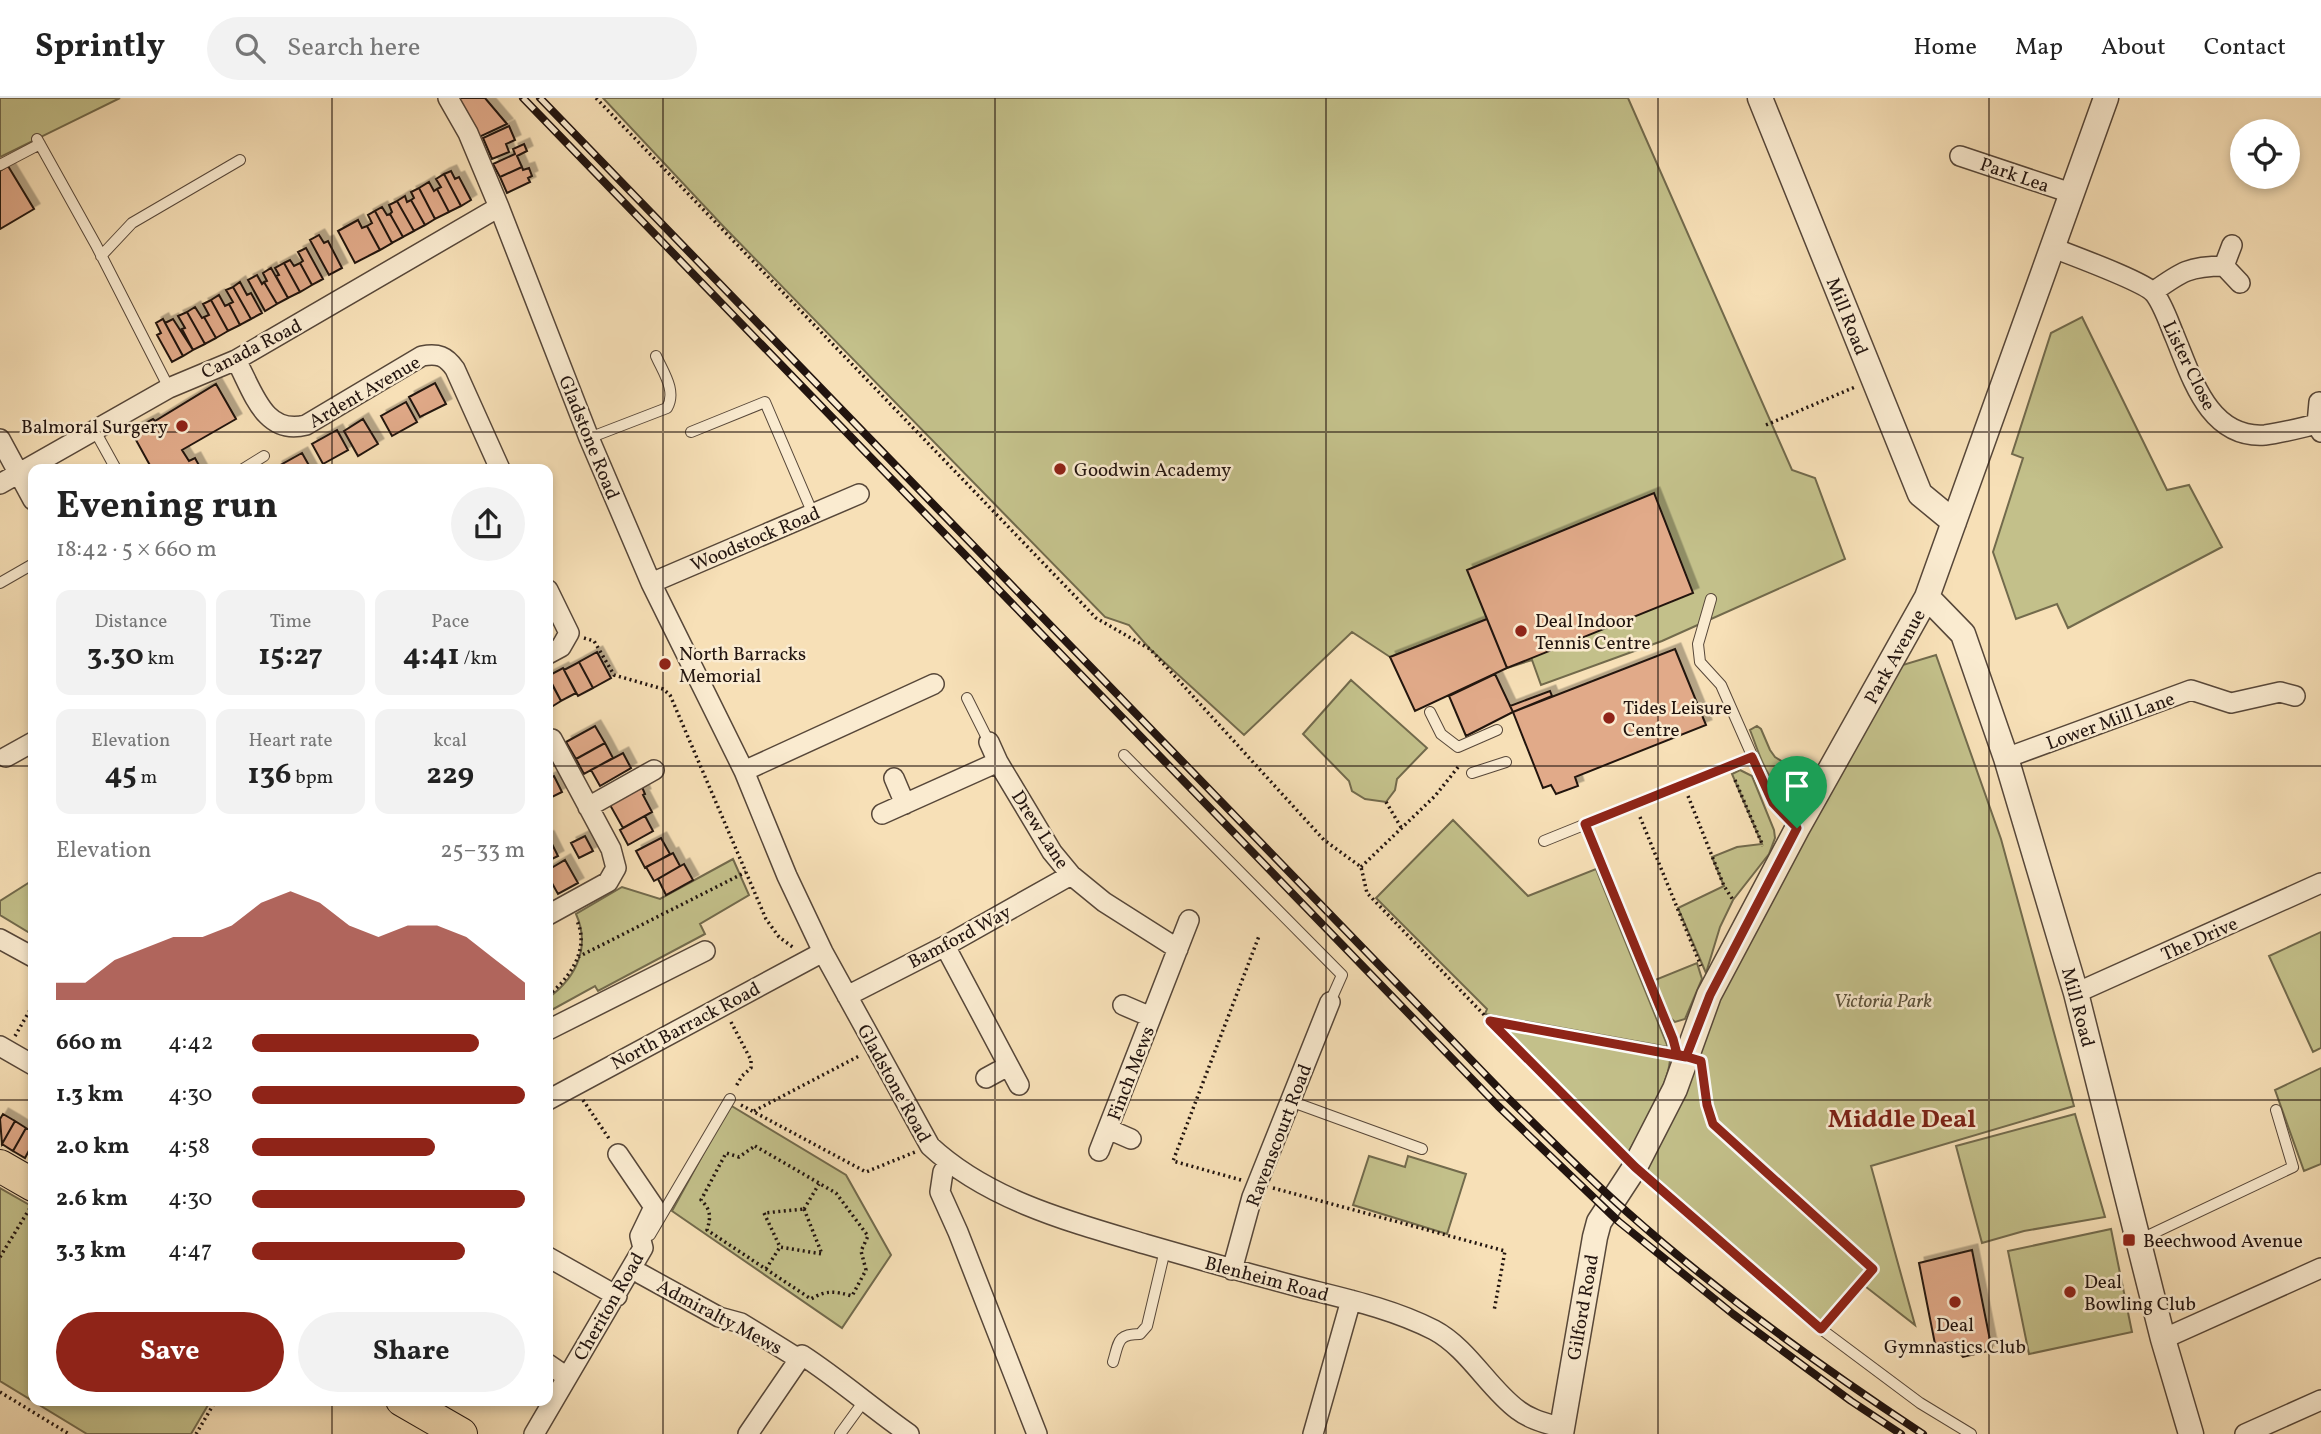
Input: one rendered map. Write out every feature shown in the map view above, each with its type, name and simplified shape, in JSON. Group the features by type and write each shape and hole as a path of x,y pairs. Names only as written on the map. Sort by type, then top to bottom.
{"main road":[{"path":"0,1166 28,1182"},
{"path":"412,1406 461,1434"}],"street":[{"name":"Gladstone Road","path":"448,98 468,133 499,207 589,438 651,583 744,771 787,876 846,996 930,1146 948,1163"},
{"name":"Park Avenue","path":"1628,1177 1675,1089 1682,1055 1710,995 1797,828 1927,597 2106,98"},
{"name":"Mill Road","path":"1765,100 1920,494 1954,522"},
{"name":"Park Lea","path":"1960,156 2071,193"},
{"name":"Canada Road","path":"36,464 169,388 236,360 499,207"},
{"path":"2224,266 2232,245"},
{"path":"2051,247 2120,275 2153,292 2179,274 2198,266 2224,266 2241,283"},
{"name":"Lister Close","path":"2153,292 2209,411 2222,424 2244,434 2264,435 2319,428 2319,402"},
{"name":"Ardent Avenue","path":"236,360 268,417 277,425 293,428 306,425 422,356 435,353 447,358 455,369 498,464"},
{"path":"0,439 28,491"},
{"name":"Canada Road","path":"0,484 28,468"},
{"name":"Woodstock Road","path":"651,583 859,494"},
{"name":"Mill Road","path":"1927,597 1963,634 2006,758 2076,993 2163,1339 2191,1434"},
{"path":"553,600 569,633 561,647 553,651"},
{"path":"744,771 934,684"},
{"name":"Lower Mill Lane","path":"2006,758 2192,690 2231,703 2280,692 2295,696"},
{"path":"553,742 611,849 616,869 608,882 553,912"},
{"name":"Drew Lane","path":"989,742 998,762 1052,852 1071,875 1104,902 1178,949"},
{"path":"6,757 28,745"},
{"path":"882,814 998,762"},
{"path":"589,807 654,770"},
{"path":"894,778 905,804"},
{"name":"Bamford Way","path":"846,996 944,946 1071,875"},
{"name":"The Drive","path":"2076,993 2321,883"},
{"name":"Finch Mews","path":"1099,1152 1189,920"},
{"path":"0,939 28,954"},
{"name":"North Barrack Road","path":"553,1097 722,1005 821,946"},
{"path":"944,946 1018,1085"},
{"path":"553,1027 705,951"},
{"name":"Ravenscourt Road","path":"1232,1270 1257,1184 1330,1002"},
{"name":"Finch Mews","path":"1123,1005 1151,1017"},
{"path":"3,1048 28,1062"},
{"path":"986,1078 1008,1066"},
{"name":"Finch Mews","path":"1108,1129 1131,1139"},
{"name":"Cheriton Road","path":"553,1401 643,1248 640,1237 654,1207 618,1154"},
{"path":"948,1163 943,1172 940,1192 1037,1434"},
{"name":"Blenheim Road","path":"948,1163 1006,1195 1060,1219 1232,1270 1401,1315 1436,1332 1464,1354 1516,1409 1561,1431"},
{"name":"Gilford Road","path":"1561,1431 1595,1237 1599,1222 1628,1177"},
{"path":"553,1260 617,1296"},
{"path":"2163,1339 2321,1268"},
{"name":"Admiralty Mews","path":"641,1274 719,1317 741,1323 799,1359"},
{"path":"1314,1434 1351,1300"},
{"name":"Admiralty Mews","path":"748,1434 802,1355 844,1383 906,1433"},
{"path":"553,1367 567,1377"},
{"path":"2245,1434 2321,1400"},
{"name":"Cheriton Road","path":"534,1434 550,1406"}],"lane":[{"path":"0,165 38,141 169,388"},
{"path":"101,256 132,223 240,160"},
{"path":"589,438 667,408 671,402 671,389 656,356"},
{"path":"691,432 765,402 813,514"},
{"path":"95,431 113,464"},
{"path":"251,464 264,456"},
{"path":"0,583 28,567"},
{"path":"1710,599 1698,644 1700,662 1721,685 1773,803 1797,828"},
{"path":"967,698 989,742"},
{"path":"1430,712 1441,734 1458,747 1497,730"},
{"path":"1124,755 1342,975 1330,1002"},
{"path":"1544,841 1752,757"},
{"path":"1472,773 1506,762"},
{"path":"643,1248 730,1099"},
{"path":"1290,1101 1422,1149"},
{"path":"2138,1240 2293,1167 2276,1110"},
{"path":"1113,1362 1121,1338 1125,1334 1140,1334 1147,1326 1165,1250"},
{"path":"1821,1329 1920,1403 1971,1434"},
{"path":"840,1434 864,1401"}],"path":[{"path":"596,98 1096,618 1150,649 1324,840 1361,867 1367,892 1490,1021 1628,1177 1821,1329 1873,1269 1713,1124 1707,1105 1701,1061 1682,1055 1490,1021"},
{"path":"1766,425 1873,379"},
{"path":"569,633 594,641 614,675 663,690 670,695 766,919 779,937 797,951 821,946"},
{"path":"1361,867 1435,796 1461,763"},
{"path":"1729,766 1769,854"},
{"path":"1683,784 1724,886 1733,900"},
{"path":"1385,802 1402,829"},
{"path":"1635,804 1706,973"},
{"path":"1585,824 1673,1039 1682,1055"},
{"path":"578,957 746,872"},
{"path":"553,990 568,977 578,957 579,925 568,905"},
{"path":"1259,936 1173,1161 1505,1251 1494,1311"},
{"path":"722,1005 751,1060 751,1068 741,1076 730,1099 866,1172 930,1146"},
{"path":"3,1048 28,1013"},
{"path":"754,1111 876,1048"},
{"path":"588,1107 618,1154"},
{"path":"755,1146 836,1193 868,1236 861,1251 866,1270 852,1296 836,1291 822,1292 811,1299 766,1269 707,1230 711,1218 708,1207 701,1200 726,1153 739,1157 755,1146"},
{"path":"804,1209 820,1184"},
{"path":"780,1247 822,1254 804,1209"},
{"path":"780,1247 764,1213 804,1209"},
{"path":"0,1257 28,1211"},
{"path":"766,1269 780,1247"},
{"path":"0,1392 69,1434"},
{"path":"197,1434 213,1406"}],"green space":[{"path":"0,98 120,98 0,157"},
{"path":"603,98 1628,98 1792,470 1815,478 1845,559 1662,641 1541,685 1532,660 1507,668 1487,619 1390,657 1352,632 1244,735 1150,649 1129,625 1105,617 723,226"},
{"path":"2082,317 2167,490 2189,485 2222,547 2068,628 2057,604 2016,619 1993,552 2023,458 2012,454 2051,333"},
{"name":"Victoria Park","path":"1936,655 2001,839 2074,1106 1871,1166 1915,1325 1861,1283 1821,1329 1635,1167 1886,670"},
{"path":"1351,680 1427,748 1397,779 1395,790 1386,802 1365,799 1352,791 1349,781 1303,734"},
{"path":"1757,726 1775,757 1793,768 1801,786 1795,799 1777,785 1766,769 1750,730"},
{"path":"1740,770 1752,776 1775,838 1769,854 1733,900 1720,927 1706,973 1678,908 1724,886 1712,857 1737,847 1762,844 1732,774"},
{"path":"1453,820 1528,896 1596,869 1668,1047 1485,1014 1487,1009 1376,898"},
{"path":"733,859 749,895 700,924 705,934 598,991 595,986 553,1009 553,994 573,971 581,950 582,938 576,914 622,887 660,899"},
{"path":"28,883 28,932 0,915 0,901"},
{"path":"2321,932 2321,1048 2313,1052 2269,956"},
{"path":"1697,963 1702,979 1685,1019 1675,1022 1668,1016 1655,980"},
{"path":"1486,1025 1670,1055 1666,1079 1660,1093 1625,1158"},
{"path":"2321,1068 2321,1164 2304,1171 2275,1090"},
{"path":"730,1105 846,1175 891,1255 842,1328 672,1211"},
{"path":"2075,1114 2105,1217 2024,1231 1982,1243 1956,1146"},
{"path":"1369,1156 1405,1167 1408,1156 1466,1174 1447,1234 1353,1205"},
{"path":"0,1188 28,1204 28,1398 0,1381"},
{"name":"Deal Bowling Club","path":"2111,1229 2132,1332 2029,1354 2008,1251"},
{"path":"41,1406 207,1406 191,1434 87,1434"}],"building":[{"path":"456,98 485,98 507,124 475,139"},
{"path":"509,126 515,140 506,144 509,152 492,159 483,138"},
{"path":"524,144 527,151 517,156 522,167 500,177 493,164 515,154 513,149"},
{"path":"8,166 34,209 0,229 0,171"},
{"path":"522,167 523,170 529,168 532,176 528,178 530,182 507,193 500,177"},
{"path":"451,171 455,179 459,177 471,200 461,206 444,174"},
{"path":"444,174 461,206 449,212 437,189 441,187 436,179"},
{"path":"429,182 434,191 437,189 449,212 435,219 419,188"},
{"path":"419,188 435,219 425,225 411,200 414,198 411,192"},
{"path":"405,196 407,202 411,200 425,225 414,231 397,201"},
{"path":"397,201 414,231 403,237 390,214 392,212 389,205"},
{"path":"382,207 387,215 390,214 403,237 392,243 375,211"},
{"path":"375,211 392,243 380,250 367,226 372,223 368,215"},
{"path":"358,220 362,228 367,226 380,250 355,263 338,231"},
{"path":"319,235 324,243 328,241 342,268 329,275 310,240"},
{"path":"306,248 323,279 312,285 300,263 303,261 298,252"},
{"path":"290,260 294,266 300,263 312,285 300,292 284,263"},
{"path":"284,263 300,292 288,298 276,276 279,275 275,268"},
{"path":"271,268 288,298 277,304 264,282 267,281 263,273"},
{"path":"257,275 277,304 265,311 248,280"},
{"path":"240,282 247,295 251,293 262,313 251,319 233,287"},
{"path":"233,287 251,319 240,325 229,304 233,302 226,290"},
{"path":"219,295 225,306 229,304 240,325 228,331 211,300"},
{"path":"211,300 228,331 216,338 204,317 209,315 203,304"},
{"path":"195,307 216,338 205,344 187,312"},
{"path":"187,312 205,344 193,350 178,316"},
{"path":"163,319 183,356 172,362 157,335 161,333 156,323"},
{"path":"173,319 193,350 183,356 165,323"},
{"path":"435,383 446,404 420,417 409,397"},
{"name":"Balmoral Surgery","path":"216,384 236,419 182,450 189,461 195,458 198,464 149,464 131,431 153,419 155,421"},
{"path":"406,402 417,422 392,436 381,416"},
{"path":"363,419 378,444 358,456 344,431"},
{"path":"337,430 348,450 323,464 312,444"},
{"path":"302,453 308,464 282,464"},
{"path":"1654,493 1693,593 1507,668 1467,570"},
{"path":"1487,619 1507,668 1415,711 1390,657"},
{"name":"Tides Leisure Centre","path":"1675,649 1706,725 1575,777 1578,786 1556,794 1551,785 1543,788 1513,712"},
{"path":"597,652 611,678 593,688 579,662"},
{"path":"579,662 593,688 578,696 564,670"},
{"path":"563,668 576,693 561,701 553,686 553,673"},
{"path":"1495,674 1513,712 1466,736 1449,696"},
{"path":"553,686 561,701 553,706"},
{"path":"1550,691 1552,696 1513,712 1510,706"},
{"path":"595,726 605,743 576,759 566,742"},
{"path":"605,743 613,758 584,774 576,759"},
{"path":"623,753 631,768 600,786 591,770"},
{"path":"553,776 562,792 553,796"},
{"path":"642,787 652,812 623,828 610,805"},
{"path":"645,816 653,831 628,845 620,830"},
{"path":"585,836 593,851 579,858 571,843"},
{"path":"661,838 670,854 645,868 636,851"},
{"path":"553,846 558,856 553,858"},
{"path":"673,853 680,866 654,881 646,867"},
{"path":"565,860 578,883 558,894 553,885 553,867"},
{"path":"684,864 693,880 666,895 658,879"},
{"path":"3,1114 15,1121 2,1144 0,1119"},
{"path":"15,1121 26,1128 13,1151 2,1144"},
{"path":"26,1128 28,1129 28,1152 25,1158 13,1151"},
{"name":"Deal Gymnastics Club","path":"1972,1250 1992,1350 1963,1357 1954,1342 1935,1344 1919,1263"}],"railway":[{"path":"523,98 1498,1106 1618,1221 1733,1314 1851,1401 1901,1434"},
{"path":"540,98 1507,1097 1581,1169 1661,1241 1733,1300 1923,1434"}],"place":[{"name":"Balmoral Surgery","path":"182,426"},
{"name":"Goodwin Academy","path":"1060,469"},
{"name":"Deal Indoor Tennis Centre","path":"1521,631"},
{"name":"North Barracks Memorial","path":"665,664"},
{"name":"Tides Leisure Centre","path":"1609,718"},
{"name":"Beechwood Avenue","path":"2129,1240"},
{"name":"Deal Bowling Club","path":"2070,1292"},
{"name":"Deal Gymnastics Club","path":"1955,1302"}],"district":[{"name":"Middle Deal","path":"1902,1118"}],"route":[{"path":"1797,828 1710,995 1686,1057 1490,1021 1635,1167 1821,1329 1873,1269 1713,1124 1707,1105 1701,1061 1677,1054 1585,824 1752,757 1773,803 1797,828"}]}
